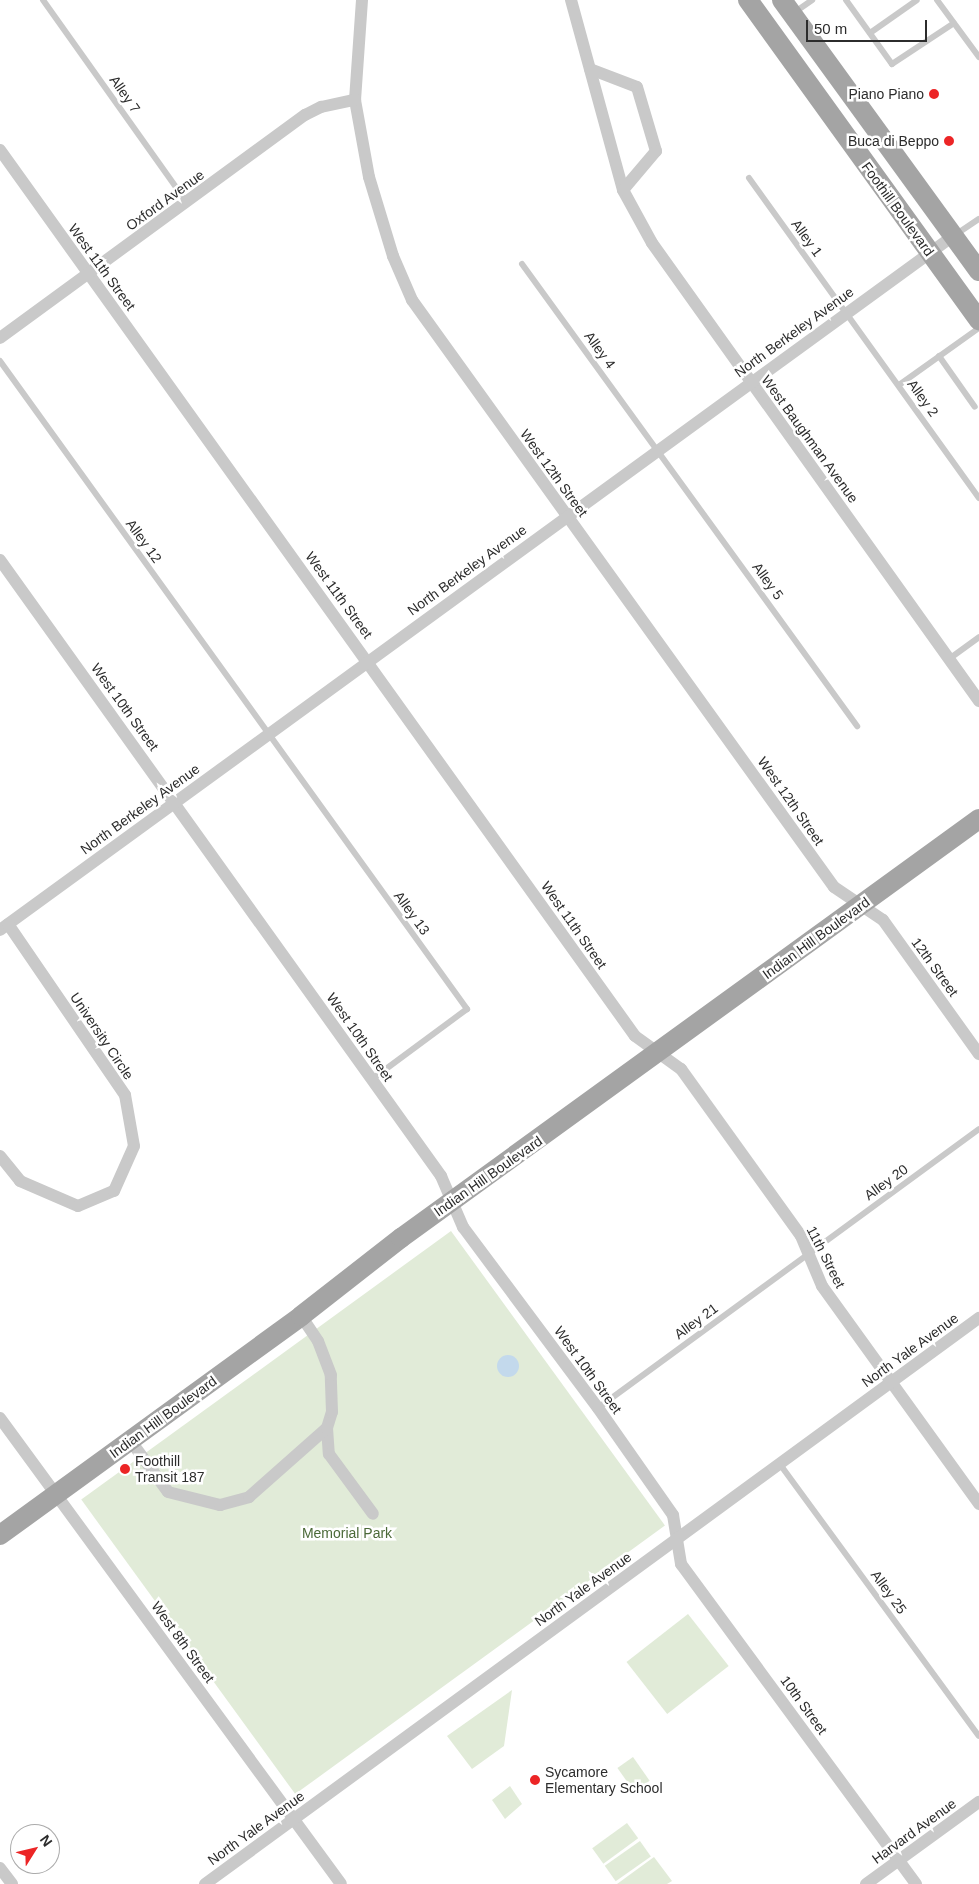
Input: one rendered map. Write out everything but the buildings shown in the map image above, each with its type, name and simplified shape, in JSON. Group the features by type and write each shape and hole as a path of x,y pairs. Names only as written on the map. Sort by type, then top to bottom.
{"main road":[{"name":"Foothill Boulevard","path":"748,0 979,320"},
{"name":"Foothill Boulevard","path":"787,7 979,271"},
{"name":"Indian Hill Boulevard","path":"0,1535 301,1316 452,1202 979,820"}],"street":[{"name":"West 12th Street","path":"362,0 355,100 369,177 393,256 412,300 834,887 860,907"},
{"name":"West Baughman Avenue","path":"571,0 623,190 652,243 979,701"},
{"path":"590,69 637,88 656,151 623,190"},
{"name":"Oxford Avenue","path":"0,338 89,275 306,114 321,107 355,100"},
{"name":"West 11th Street","path":"0,150 368,660 635,1036 658,1053"},
{"name":"North Berkeley Avenue","path":"4,927 368,660 953,236"},
{"name":"West 10th Street","path":"0,560 441,1176 463,1226 598,1408 672,1515 676,1540"},
{"name":"12th Street","path":"860,907 883,920 979,1054"},
{"name":"University Circle","path":"0,1156 20,1181 78,1206 114,1191 134,1146 125,1095 4,927"},
{"name":"11th Street","path":"658,1053 681,1069 801,1236 822,1286 979,1504"},
{"path":"301,1316 318,1341 331,1375 332,1412 327,1428 329,1454 373,1514"},
{"name":"North Yale Avenue","path":"205,1884 979,1318"},
{"name":"West 8th Street","path":"0,1418 341,1884"},
{"path":"130,1440 168,1492 220,1505 249,1497 327,1428"},
{"name":"10th Street","path":"676,1540 681,1564 916,1884"},
{"name":"Harvard Avenue","path":"866,1884 979,1802"},
{"path":"0,1868 12,1884"}],"lane":[{"name":"Alley 7","path":"43,0 187,203"},
{"path":"787,7 812,0"},
{"path":"846,0 892,64 954,23"},
{"path":"870,33 917,0"},
{"path":"937,0 979,57"},
{"name":"Alley 1","path":"748,178 845,313"},
{"path":"953,236 979,219"},
{"name":"Alley 4","path":"522,264 659,450"},
{"name":"Alley 2","path":"845,313 979,498"},
{"path":"899,385 979,328"},
{"path":"939,356 975,408"},
{"name":"Alley 12","path":"0,361 267,735"},
{"name":"Alley 5","path":"659,450 857,726"},
{"path":"949,659 979,637"},
{"name":"Alley 13","path":"267,735 467,1009 371,1080"},
{"name":"Alley 20","path":"809,1254 979,1129"},
{"name":"Alley 21","path":"598,1408 809,1254"},
{"name":"Alley 25","path":"779,1463 979,1736"}],"green space":[{"name":"Memorial Park","path":"451,1231 665,1525 295,1794 81,1500"},
{"path":"688,1614 729,1666 667,1714 627,1662"},
{"path":"512,1690 504,1746 472,1769 447,1736"},
{"path":"633,1757 650,1781 634,1792 617,1768"},
{"path":"510,1786 522,1804 505,1819 492,1800"},
{"path":"627,1823 638,1838 603,1864 592,1848"},
{"path":"640,1841 651,1857 616,1881 605,1866"},
{"path":"654,1857 672,1881 667,1884 617,1884"}],"water":[{"path":"508,1355 516,1358 519,1366 516,1374 508,1377 500,1374 497,1366 500,1358"}],"place":[{"name":"Piano Piano","path":"934,94"},
{"name":"Buca di Beppo","path":"949,141"},
{"name":"Foothill Transit 187","path":"125,1469"},
{"name":"Sycamore Elementary School","path":"535,1780"}]}
